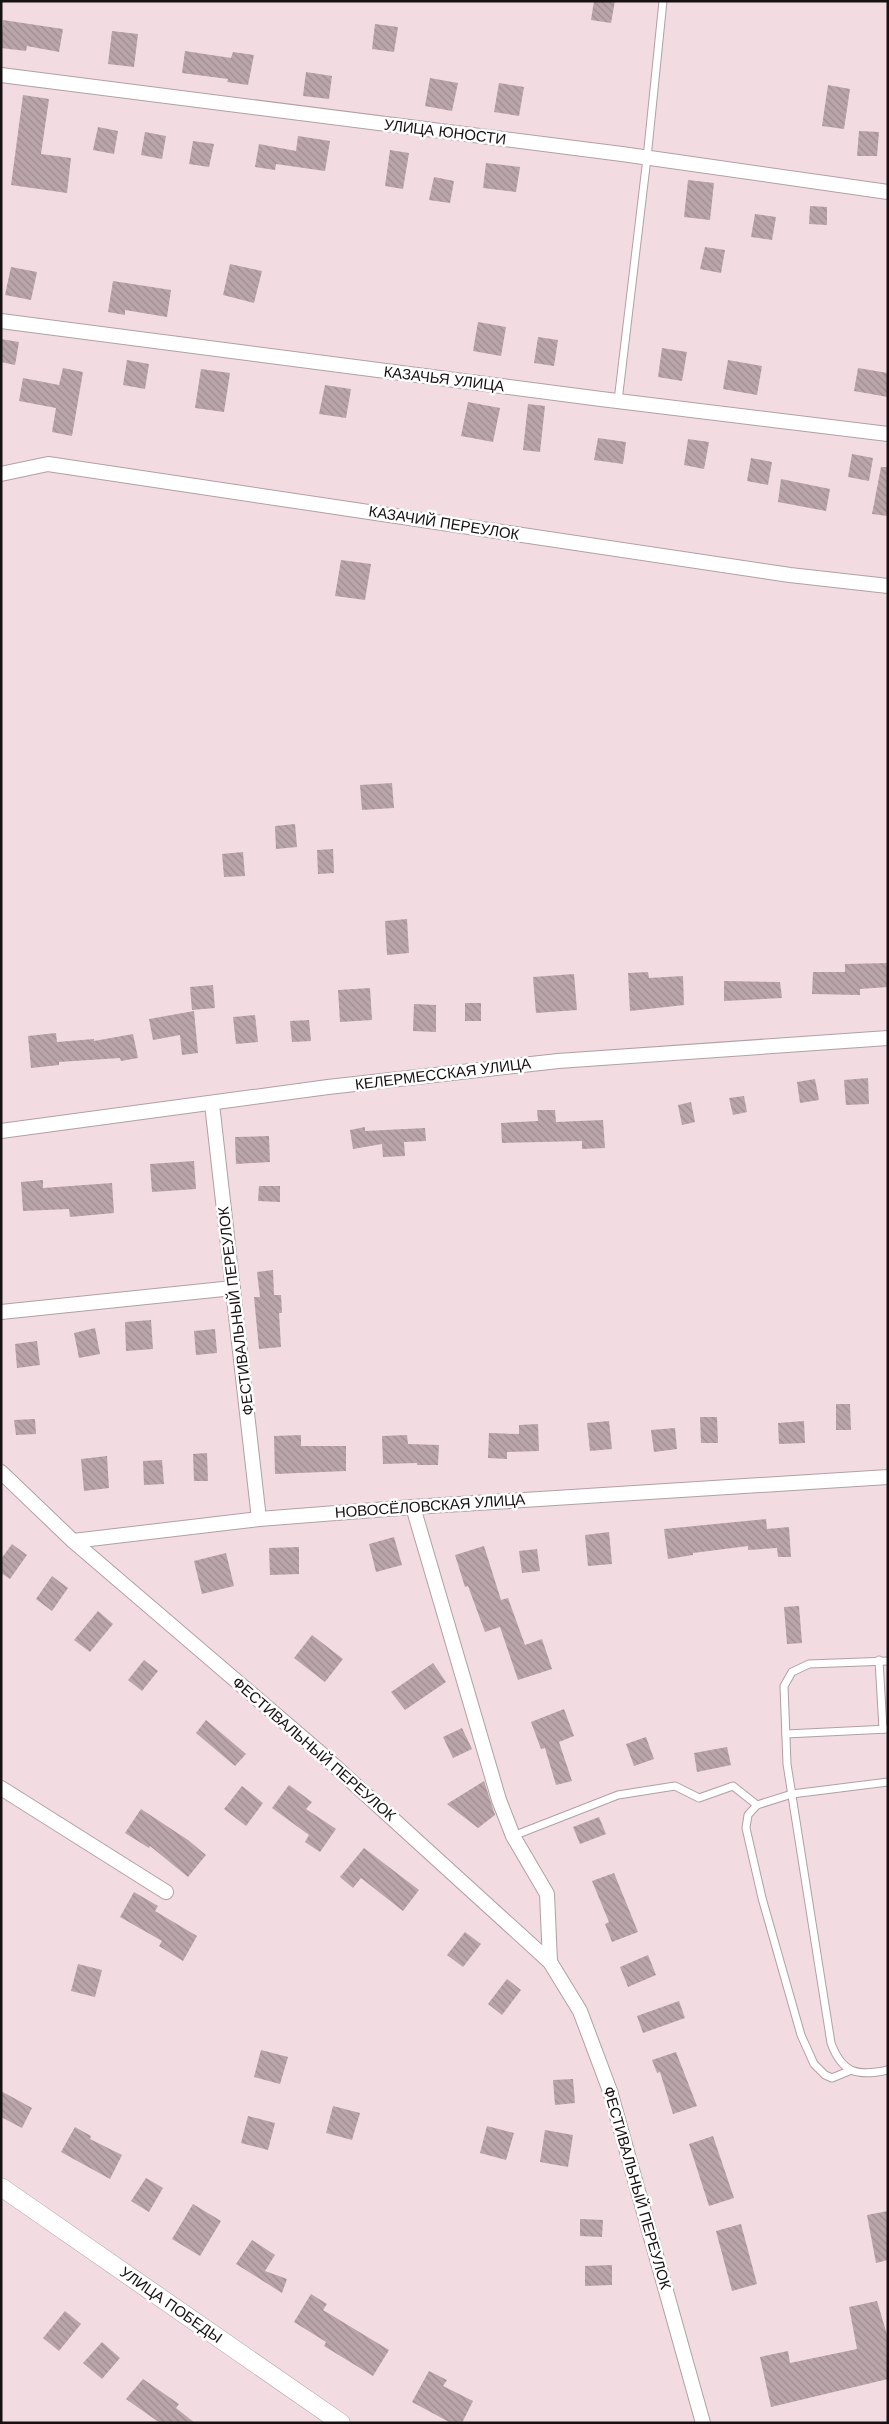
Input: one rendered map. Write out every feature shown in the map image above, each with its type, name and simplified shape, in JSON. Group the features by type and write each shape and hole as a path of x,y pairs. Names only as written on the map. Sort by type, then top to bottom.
{"street":[{"name":"УЛИЦА ЮНОСТИ","path":"1,75 647,158 888,192"},
{"name":"КАЗАЧЬЯ УЛИЦА","path":"1,321 618,402 888,434"},
{"name":"КАЗАЧИЙ ПЕРЕУЛОК","path":"1,474 48,464 790,575 888,586"},
{"name":"КЕЛЕРМЕССКАЯ УЛИЦА","path":"1,1131 328,1087 558,1060 888,1038"},
{"name":"ФЕСТИВАЛЬНЫЙ ПЕРЕУЛОК","path":"212,1104 259,1519"},
{"path":"1,1312 233,1288"},
{"path":"1,1472 73,1541"},
{"name":"НОВОСЁЛОВСКАЯ УЛИЦА","path":"73,1541 259,1519 413,1506 888,1477"},
{"name":"ФЕСТИВАЛЬНЫЙ ПЕРЕУЛОК","path":"413,1506 499,1800 513,1836 547,1894 550,1962"},
{"name":"ФЕСТИВАЛЬНЫЙ ПЕРЕУЛОК","path":"73,1541 317,1750 550,1962 580,2011 610,2091 703,2423"},
{"path":"1,1788 166,1892"},
{"name":"УЛИЦА ПОБЕДЫ","path":"1,2187 341,2423"}],"lane":[{"path":"618,402 647,158 663,1"},
{"path":"786,1734 885,1729 879,1660"},
{"path":"888,1660 809,1664 792,1672 784,1686 787,1764 830,2043 836,2058 849,2071 869,2075 888,2070"},
{"path":"849,2071 832,2078 825,2075 814,2064 801,2035 762,1898 746,1828 748,1815 757,1805 792,1794 888,1782"},
{"path":"513,1836 618,1795 675,1786 699,1798 733,1786 757,1805"}],"building":[{"path":"594,1 615,1 611,23 591,20"},
{"path":"3,20 63,29 59,52 27,46 26,51 1,48"},
{"path":"375,24 398,27 394,52 372,49"},
{"path":"112,31 138,34 134,67 108,64"},
{"path":"185,51 231,58 233,52 254,55 248,85 227,82 228,79 182,73"},
{"path":"306,72 332,76 329,99 303,96"},
{"path":"430,78 458,83 452,111 425,106"},
{"path":"499,83 524,87 519,116 494,112"},
{"path":"828,85 850,89 844,129 822,126"},
{"path":"23,95 49,99 41,154 71,158 67,193 11,185"},
{"path":"98,127 118,131 114,154 93,150"},
{"path":"859,131 879,132 877,156 857,156"},
{"path":"145,132 166,136 162,159 141,155"},
{"path":"298,136 330,141 325,171 276,164 275,170 255,167 259,144 296,151"},
{"path":"193,141 214,144 209,167 189,164"},
{"path":"390,150 409,153 403,189 385,186"},
{"path":"486,163 520,167 516,192 483,188"},
{"path":"434,177 454,181 450,203 429,200"},
{"path":"688,180 714,183 710,220 684,217"},
{"path":"810,206 827,207 827,225 809,224"},
{"path":"755,214 776,217 772,240 751,237"},
{"path":"705,247 725,250 721,273 700,269"},
{"path":"230,264 262,271 254,303 223,295"},
{"path":"11,267 37,272 31,300 5,295"},
{"path":"113,281 171,290 167,317 125,310 125,315 108,312"},
{"path":"478,322 506,327 501,356 473,351"},
{"path":"538,337 558,340 554,366 534,363"},
{"path":"1,339 19,342 15,365 1,362"},
{"path":"662,348 687,352 682,381 658,377"},
{"path":"127,360 149,364 145,389 123,385"},
{"path":"728,360 762,366 757,395 723,389"},
{"path":"63,368 83,372 72,436 52,432 56,408 19,401 23,378 59,385"},
{"path":"858,368 888,373 888,397 854,391"},
{"path":"201,369 230,373 224,412 195,408"},
{"path":"325,385 351,389 346,418 319,414"},
{"path":"468,402 500,408 493,442 461,436"},
{"path":"528,404 545,406 540,452 523,450"},
{"path":"598,438 626,442 623,464 594,460"},
{"path":"688,439 709,442 704,469 684,465"},
{"path":"852,454 873,458 869,481 848,477"},
{"path":"751,458 772,462 768,485 747,481"},
{"path":"881,467 888,467 888,516 872,514"},
{"path":"781,479 830,489 826,511 778,502"},
{"path":"341,560 371,564 365,600 335,596"},
{"path":"392,783 394,808 362,810 360,785"},
{"path":"295,824 297,847 276,849 275,826"},
{"path":"333,849 334,873 318,874 317,850"},
{"path":"243,852 245,876 224,877 222,854"},
{"path":"407,919 409,953 387,955 385,921"},
{"path":"888,963 888,987 860,989 860,995 812,994 813,972 845,972 845,964"},
{"path":"648,972 649,978 683,976 684,1005 630,1011 628,973"},
{"path":"574,974 577,1010 536,1013 533,977"},
{"path":"724,981 780,982 782,998 724,1001"},
{"path":"213,985 215,1008 192,1010 190,987"},
{"path":"370,988 372,1020 340,1022 338,990"},
{"path":"465,1003 481,1003 481,1021 465,1021"},
{"path":"414,1004 436,1005 436,1032 413,1031"},
{"path":"194,1011 198,1053 182,1055 180,1035 153,1040 149,1019"},
{"path":"255,1015 258,1042 236,1044 233,1017"},
{"path":"309,1020 311,1041 292,1042 290,1021"},
{"path":"56,1033 57,1042 94,1039 94,1041 133,1034 138,1058 121,1061 120,1058 59,1062 59,1065 31,1068 28,1036"},
{"path":"868,1078 869,1104 846,1105 844,1080"},
{"path":"815,1079 819,1100 800,1103 797,1082"},
{"path":"744,1096 747,1112 733,1115 729,1098"},
{"path":"691,1102 695,1122 682,1125 678,1105"},
{"path":"537,1110 555,1110 556,1122 603,1120 605,1148 582,1149 582,1141 502,1143 501,1123 538,1121"},
{"path":"365,1127 365,1131 425,1128 426,1141 404,1142 405,1156 383,1157 382,1144 353,1149 350,1130"},
{"path":"269,1136 270,1162 236,1164 235,1137"},
{"path":"194,1161 196,1189 152,1192 150,1164"},
{"path":"43,1180 43,1188 112,1183 114,1213 70,1217 69,1209 23,1211 21,1182"},
{"path":"259,1186 280,1186 280,1202 258,1201"},
{"path":"273,1270 274,1295 281,1295 282,1313 279,1313 281,1347 259,1349 254,1297 260,1297 257,1272"},
{"path":"151,1320 153,1349 126,1351 125,1322"},
{"path":"95,1328 100,1354 79,1358 74,1333"},
{"path":"215,1329 217,1353 196,1355 194,1331"},
{"path":"37,1341 40,1365 17,1368 15,1344"},
{"path":"836,1404 850,1404 851,1430 836,1430"},
{"path":"700,1417 717,1417 718,1443 701,1443"},
{"path":"35,1419 36,1434 16,1435 14,1420"},
{"path":"609,1421 612,1449 590,1451 587,1423"},
{"path":"804,1421 805,1443 779,1444 778,1423"},
{"path":"538,1424 539,1451 507,1452 507,1459 488,1458 489,1433 519,1434 519,1425"},
{"path":"675,1428 677,1449 654,1452 651,1430"},
{"path":"301,1435 301,1446 346,1446 346,1471 275,1474 274,1436"},
{"path":"407,1435 408,1444 439,1445 438,1465 417,1465 417,1463 383,1464 382,1436"},
{"path":"207,1453 208,1481 194,1481 193,1454"},
{"path":"107,1456 109,1488 84,1491 81,1459"},
{"path":"162,1460 164,1484 144,1485 143,1461"},
{"path":"766,1519 767,1529 789,1527 791,1557 778,1557 777,1548 748,1550 748,1546 693,1553 693,1555 668,1559 664,1529"},
{"path":"609,1532 612,1564 588,1566 585,1535"},
{"path":"394,1537 402,1565 376,1572 369,1544"},
{"path":"12,1544 27,1555 10,1579 1,1573 1,1559"},
{"path":"484,1546 501,1600 508,1598 525,1645 542,1639 552,1669 518,1680 500,1627 485,1632 468,1586 465,1587 455,1555"},
{"path":"299,1547 299,1574 270,1575 269,1548"},
{"path":"537,1549 540,1571 522,1573 519,1551"},
{"path":"226,1553 234,1586 202,1594 194,1561"},
{"path":"52,1576 68,1588 52,1611 36,1599"},
{"path":"799,1606 802,1643 787,1644 784,1607"},
{"path":"98,1611 113,1624 90,1652 74,1640"},
{"path":"312,1635 343,1659 325,1682 294,1658"},
{"path":"144,1660 158,1671 142,1691 128,1680"},
{"path":"433,1663 446,1682 405,1710 391,1692"},
{"path":"564,1709 574,1736 559,1742 572,1781 556,1785 545,1748 541,1749 531,1722"},
{"path":"206,1720 246,1754 235,1766 196,1733"},
{"path":"462,1728 472,1749 453,1758 443,1737"},
{"path":"646,1737 654,1759 634,1766 626,1744"},
{"path":"727,1747 731,1765 697,1772 694,1753"},
{"path":"484,1781 495,1815 478,1828 447,1804"},
{"path":"289,1785 312,1802 306,1809 336,1829 320,1852 305,1842 309,1835 272,1808"},
{"path":"242,1786 263,1803 246,1826 224,1809"},
{"path":"141,1809 188,1840 206,1855 188,1877 150,1846 149,1848 125,1833"},
{"path":"599,1817 606,1834 580,1844 573,1827"},
{"path":"364,1848 419,1890 403,1911 361,1878 353,1888 340,1877"},
{"path":"614,1873 638,1932 612,1942 605,1924 609,1922 592,1881"},
{"path":"134,1892 158,1906 155,1911 197,1936 183,1961 159,1946 162,1941 120,1917"},
{"path":"465,1932 481,1944 463,1967 447,1955"},
{"path":"648,1955 656,1975 628,1987 620,1967"},
{"path":"78,1964 102,1970 95,1997 71,1991"},
{"path":"507,1979 521,1990 502,2015 488,2004"},
{"path":"679,2001 685,2018 643,2033 637,2016"},
{"path":"261,2050 288,2057 280,2084 254,2077"},
{"path":"676,2052 697,2106 673,2114 660,2072 657,2073 652,2060"},
{"path":"573,2079 575,2103 555,2105 553,2080"},
{"path":"1,2091 32,2108 22,2128 1,2117"},
{"path":"333,2106 360,2113 352,2140 326,2133"},
{"path":"248,2116 275,2123 268,2150 241,2143"},
{"path":"487,2126 514,2133 506,2160 480,2153"},
{"path":"75,2127 91,2136 90,2139 122,2155 110,2179 61,2152"},
{"path":"545,2130 573,2135 568,2167 540,2162"},
{"path":"713,2136 734,2198 709,2206 689,2144"},
{"path":"146,2178 163,2188 149,2212 131,2201"},
{"path":"193,2204 221,2221 200,2256 172,2239"},
{"path":"888,2211 888,2260 876,2263 867,2215"},
{"path":"580,2219 603,2220 602,2237 580,2236"},
{"path":"741,2224 757,2284 732,2291 716,2231"},
{"path":"252,2240 275,2255 265,2271 287,2279 282,2293 236,2264"},
{"path":"612,2265 612,2285 585,2286 585,2266"},
{"path":"311,2294 327,2304 323,2310 389,2350 373,2376 324,2346 326,2342 294,2322"},
{"path":"877,2301 888,2338 888,2379 771,2407 760,2357 788,2351 790,2363 857,2349 849,2307"},
{"path":"65,2311 81,2324 59,2351 43,2338"},
{"path":"102,2342 120,2358 102,2379 83,2363"},
{"path":"429,2371 447,2380 443,2386 473,2401 462,2423 451,2423 412,2402"},
{"path":"143,2379 179,2404 176,2408 195,2423 160,2423 126,2399"}]}
